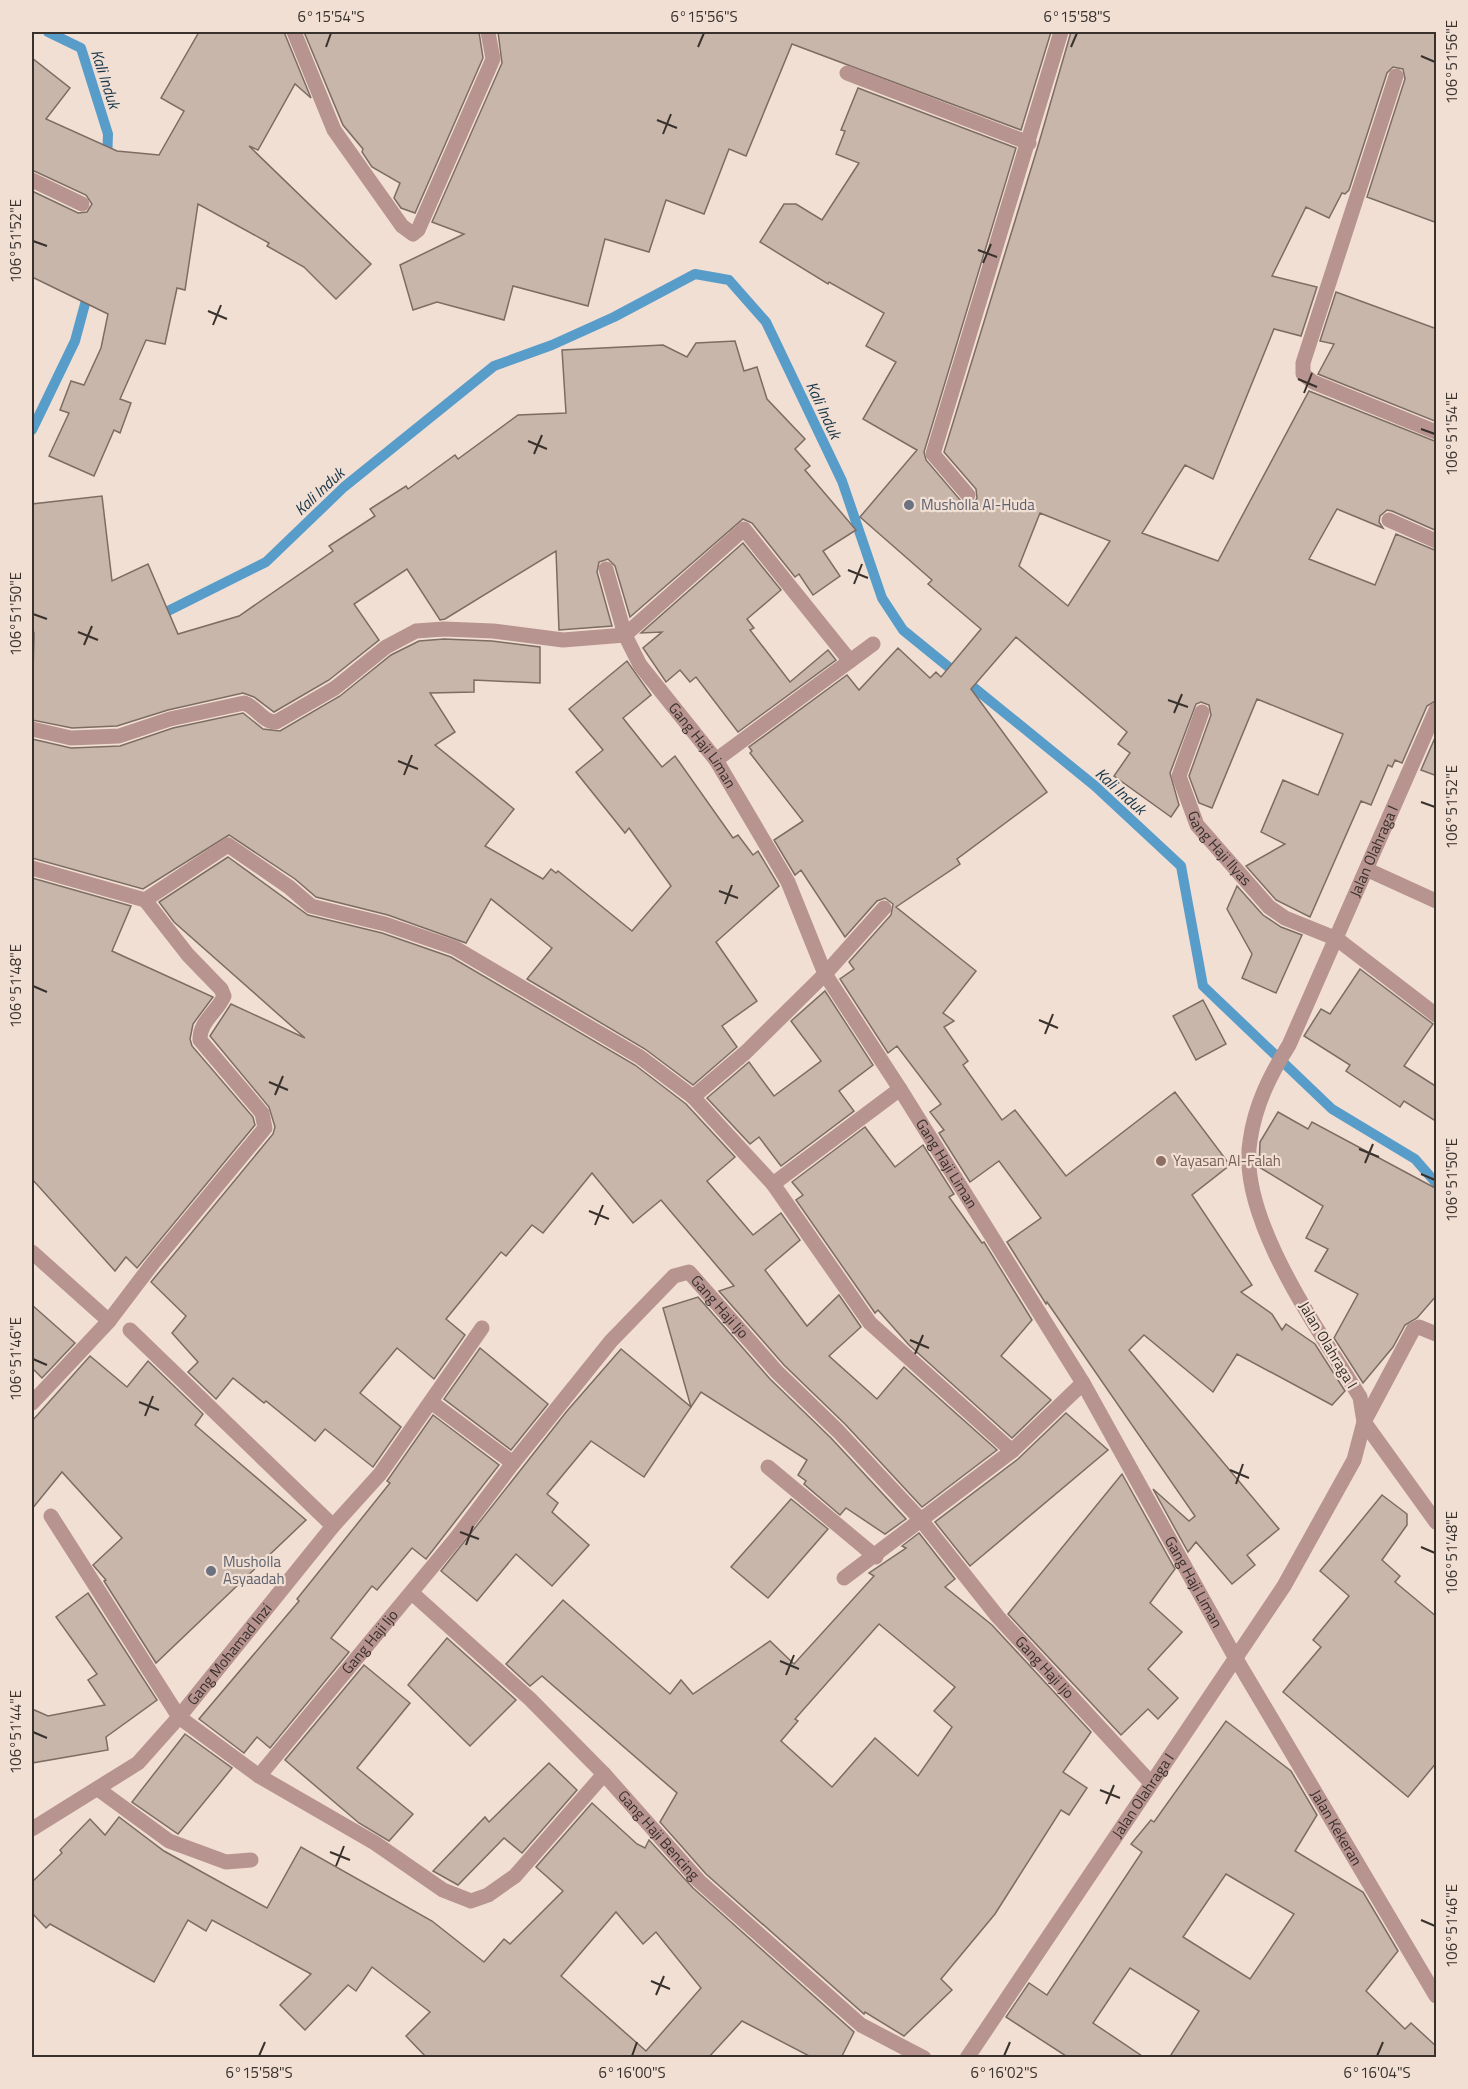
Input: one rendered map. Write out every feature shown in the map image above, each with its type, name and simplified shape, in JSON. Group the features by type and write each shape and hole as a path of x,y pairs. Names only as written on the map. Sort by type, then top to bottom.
{"street":[{"path":"294,32 334,130 402,226 413,234 418,230 493,59 488,32"},
{"path":"968,495 933,454 1061,32"},
{"path":"847,73 1029,143"},
{"path":"1396,76 1303,363 1303,374 1313,382 1437,432"},
{"path":"32,180 82,204"},
{"path":"1389,520 1437,541"},
{"path":"32,729 71,738 119,736 170,719 244,703 252,706 265,719 276,722 335,688 395,642 416,631 444,629 494,631 563,640 625,635 744,529 850,661"},
{"name":"Gang Haji Liman","path":"606,569 625,635 650,678 716,760 788,882 825,974 900,1089 1083,1383 1235,1657"},
{"path":"716,760 873,644"},
{"name":"Jalan Olahraga I","path":"967,2058 1284,1586 1354,1460 1364,1422 1360,1397 1279,1263 1251,1188 1249,1142 1267,1079 1289,1045 1437,710"},
{"name":"Gang Haji Ilyas","path":"1202,712 1179,776 1197,825 1269,907 1286,918 1337,939 1437,1015"},
{"path":"145,900 228,845 289,887 311,906 385,924 455,948 640,1057 693,1097 773,1184 870,1323 1012,1451"},
{"path":"32,868 145,900 188,955 221,989 224,996 222,1002 202,1028 200,1040 262,1113 265,1128 153,1263 109,1321 32,1403"},
{"path":"1368,870 1437,900"},
{"path":"693,1097 746,1052 825,974 884,908"},
{"path":"773,1184 900,1089"},
{"path":"32,1252 109,1321"},
{"name":"Gang Haji Ijo","path":"259,1776 412,1593 611,1341 674,1276 689,1272 777,1372 838,1431 921,1520 998,1617 1151,1783"},
{"path":"1437,1334 1419,1327 1413,1330 1364,1422 1437,1522"},
{"name":"Gang Mohamad Inzi","path":"32,1829 138,1763 179,1717 333,1526 380,1474 482,1328"},
{"path":"130,1330 333,1526"},
{"path":"844,1578 876,1557 1012,1451 1083,1383"},
{"path":"431,1402 513,1463"},
{"path":"768,1467 876,1557"},
{"path":"51,1516 179,1717 259,1776 375,1843 443,1890 471,1900 488,1895 515,1876 604,1774"},
{"name":"Gang Haji Bencing","path":"412,1593 530,1699 604,1774 699,1881 861,2025 924,2058"},
{"name":"Jalan Kekeran","path":"1235,1657 1437,1996"},
{"path":"98,1789 169,1841 226,1862 251,1860"}],"building":[{"path":"199,32 284,32 311,98 295,84 258,150 249,146 371,264 336,299 304,267 267,246 269,243 198,204 185,290 177,288 165,344 146,340 120,399 131,403 120,433 114,430 94,476 49,456 69,413 60,410 71,381 84,385 101,348 108,314 32,277 32,191 78,213 87,212 92,204 86,195 32,170 32,58 70,88 46,119 117,151 159,155 184,111 161,98"},
{"path":"304,32 479,32 483,58 415,213 401,208 394,198 400,183 372,167 362,152 363,149 343,125"},
{"path":"498,32 1051,32 1021,130 792,44 746,156 729,149 704,214 666,200 649,252 605,239 588,306 513,286 504,320 437,302 413,310 400,265 464,234 432,222 502,63"},
{"path":"1071,32 1437,32 1437,223 1367,197 1405,79 1403,69 1393,67 1387,73 1349,190 1345,194 1342,193 1329,218 1306,207 1272,276 1317,287 1301,336 1274,329 1213,479 1185,465 1142,533 1218,561 1309,391 1437,442 1437,531 1392,511 1387,510 1380,516 1379,522 1383,528 1337,509 1309,559 1375,585 1396,534 1437,551 1437,700 1427,706 1402,763 1395,760 1392,767 1388,765 1371,805 1361,801 1310,917 1276,900 1246,866 1285,844 1261,832 1283,780 1318,795 1343,734 1257,699 1212,808 1199,803 1189,776 1211,715 1209,705 1201,702 1196,704 1170,773 1179,805 1171,817 1114,776 1130,753 1118,744 1127,732 1016,637 971,689 1047,792 957,859 960,864 896,907 976,971 943,1013 954,1021 944,1027 968,1061 963,1065 1002,1120 1015,1110 1066,1176 1175,1092 1230,1165 1192,1195 1252,1285 1241,1292 1272,1314 1282,1330 1286,1324 1315,1344 1345,1391 1332,1405 1237,1354 1213,1392 1144,1335 1129,1350 1279,1529 1247,1555 1255,1565 1232,1584 1196,1542 1188,1552 1153,1489 1189,1521 1195,1516 1047,1302 1046,1304 1007,1242 1041,1218 999,1161 970,1182 939,1133 944,1130 930,1112 941,1104 897,1046 888,1053 840,979 854,969 849,962 891,915 893,904 885,898 877,901 845,937 801,870 795,875 774,840 803,821 750,753 752,751 749,747 847,675 859,690 898,648 930,678 936,672 941,677 981,629 928,584 932,580 860,517 917,450 863,419 896,362 866,346 884,313 829,282 828,284 760,242 784,204 796,204 822,220 859,163 836,154 845,131 841,130 858,88 1016,148 924,452 926,460 961,501 965,504 974,503 977,498 976,489 944,452","holes":["1040,513 1110,541 1068,606 1019,566"]},
{"path":"1336,292 1437,329 1437,422 1318,374 1334,344 1320,341"},
{"path":"735,341 744,371 757,367 767,399 805,439 795,449 810,466 805,470 856,530 823,551 840,576 813,595 799,574 795,577 752,523 743,519 630,617 615,566 608,559 599,562 597,572 612,626 559,630 556,551 440,620 407,569 354,604 379,640 329,680 274,712 254,697 243,693 168,710 117,726 72,728 32,720 34,633 32,628 32,504 102,496 112,581 148,564 178,634 239,616 333,551 329,546 375,516 370,509 406,486 408,489 455,455 458,459 518,415 566,413 562,350 663,345 687,357 696,343"},
{"path":"743,543 781,590 747,619 754,628 750,630 790,682 828,650 836,660 738,732 696,677 690,682 680,670 666,682 643,648 662,632 641,633"},
{"path":"444,639 492,641 540,647 540,683 474,680 474,692 430,693 455,732 435,745 514,809 485,846 543,879 551,869 556,873 558,871 632,931 671,886 629,828 625,833 576,772 603,750 569,709 627,661 651,695 623,718 662,767 675,756 733,838 738,835 753,855 758,851 779,886 716,942 757,1001 722,1026 737,1047 693,1085 645,1049 527,979 552,948 491,899 466,943 388,915 316,897 295,879 229,835 143,889 32,858 32,739 71,748 120,746 173,728 243,713 263,729 280,731 340,696 391,655 419,641"},
{"path":"1437,733 1437,776 1421,770"},
{"path":"228,857 308,915 382,933 451,957 635,1065 686,1104 735,1157 707,1181 753,1235 781,1213 800,1240 765,1270 807,1326 839,1295 861,1327 829,1356 877,1399 904,1367 997,1450 922,1507 845,1424 784,1365 719,1291 734,1286 661,1200 633,1223 592,1173 543,1233 532,1225 506,1256 501,1252 446,1319 465,1335 434,1379 397,1348 360,1393 401,1427 373,1467 325,1429 315,1441 266,1401 264,1403 233,1378 216,1399 188,1372 198,1362 172,1333 186,1316 151,1282 273,1134 275,1127 269,1107 210,1036 231,1004 305,1038 174,922 159,902"},
{"path":"32,878 131,906 112,951 213,997 193,1024 190,1039 192,1046 253,1117 255,1125 137,1268 126,1257 115,1271 32,1179"},
{"path":"1237,886 1263,915 1281,927 1302,935 1276,993 1242,978 1252,954 1227,909"},
{"path":"1360,969 1433,1024 1404,1066 1437,1087 1437,1122 1404,1101 1400,1107 1346,1071 1350,1065 1304,1036 1321,1009 1330,1014"},
{"path":"825,991 873,1065 839,1091 854,1111 781,1166 759,1137 750,1144 707,1098 749,1062 774,1096 821,1061 791,1021"},
{"path":"1203,1000 1226,1044 1196,1060 1173,1016"},
{"path":"1278,1112 1308,1129 1312,1122 1437,1189 1437,1295 1417,1318 1405,1325 1393,1347 1363,1383 1334,1338 1358,1294 1315,1271 1328,1249 1306,1238 1323,1206 1259,1167 1260,1142"},
{"path":"865,1127 895,1167 923,1145 954,1194 949,1197 982,1243 984,1242 1032,1320 1001,1356 1051,1400 1012,1438 909,1345 878,1310 875,1313 796,1200 803,1195 792,1182"},
{"path":"698,1297 770,1379 831,1438 906,1519 885,1534 846,1508 840,1515 804,1484 806,1481 798,1475 807,1460 701,1392 691,1407 663,1308"},
{"path":"32,1305 75,1343 42,1378 32,1368"},
{"path":"480,1348 548,1404 511,1450 444,1399"},
{"path":"621,1349 691,1407 644,1477 591,1441 547,1494 558,1503 552,1512 589,1545 552,1586 516,1554 477,1601 441,1571 567,1411"},
{"path":"90,1356 127,1387 148,1361 203,1414 195,1425 306,1520 156,1663 104,1581 106,1580 93,1565 122,1538 62,1472 32,1509 32,1421"},
{"path":"1066,1413 1108,1450 970,1566 935,1522 1018,1459"},
{"path":"433,1415 499,1465 426,1559 412,1548 377,1590 372,1586 331,1638 349,1652 270,1748 257,1737 244,1753 199,1719 299,1601 297,1599 390,1483 387,1481"},
{"path":"1122,1474 1175,1569 1150,1603 1182,1632 1148,1669 1178,1698 1158,1719 1148,1709 1121,1735 1008,1614"},
{"path":"1382,1495 1407,1514 1407,1525 1382,1560 1400,1576 1395,1582 1437,1617 1437,1762 1408,1797 1283,1692 1321,1647 1313,1640 1349,1596 1320,1571"},
{"path":"791,1499 828,1529 768,1598 731,1567"},
{"path":"919,1533 955,1579 945,1587 992,1625 1091,1732 1063,1772 1087,1788 1069,1815 1061,1810 995,1914 941,1979 952,1990 904,2036 865,2012 864,2014 706,1874 660,1822 677,1793 542,1676 530,1686 506,1664 563,1600 670,1694 681,1680 693,1694 770,1641 794,1664 874,1576 869,1573 906,1548 902,1546","holes":["879,1624 955,1687 934,1711 952,1727 918,1776 875,1738 832,1787 781,1741 798,1721 795,1719"]},
{"path":"88,1593 157,1700 106,1737 108,1750 32,1763 32,1709 48,1716 105,1705 88,1680 97,1674 56,1617"},
{"path":"447,1638 516,1700 470,1746 408,1685"},
{"path":"364,1665 410,1703 357,1768 413,1814 389,1841 359,1823 285,1760"},
{"path":"1226,1721 1291,1771 1317,1815 1295,1851 1363,1892 1398,1951 1366,1991 1405,2029 1411,2023 1437,2047 1437,2058 1169,2058 1199,2011 1130,1968 1093,2023 1145,2058 1069,2058 1006,2017 1029,1983 1047,1995 1142,1852 1131,1844 1151,1820 1154,1822","holes":["1226,1874 1294,1914 1250,1979 1183,1937"]},
{"path":"185,1734 232,1768 178,1834 132,1802"},
{"path":"549,1763 577,1790 522,1853 504,1838 458,1885 433,1871 485,1817 489,1822"},
{"path":"592,1803 637,1844 645,1848 649,1840 693,1888 854,2032 841,2058 813,2058 742,2021 708,2058 427,2058 406,2036 430,2012 372,1967 356,1991 348,1985 305,2030 280,2005 311,1974 212,1920 206,1931 188,1920 154,1982 50,1924 46,1928 32,1913 32,1882 62,1853 60,1850 90,1819 105,1835 119,1817 164,1851 267,1908 301,1847 432,1921 484,1962 504,1939 510,1944 563,1891 536,1867","holes":["616,1912 643,1944 656,1932 701,1988 646,2051 561,1976"]}],"waterway":[{"name":"Kali Induk","path":"48,32 81,48 108,134 107,161"},
{"name":"Kali Induk","path":"156,617 266,562 344,487 494,366 552,345 614,317 695,274 729,280 766,322 842,481 882,598 903,630 1095,786 1181,866 1203,986 1332,1109 1415,1159 1436,1183"},
{"name":"Kali Induk","path":"32,430 75,341 89,289"}],"place":[{"name":"Musholla Al-Huda","path":"909,505"},
{"name":"Yayasan Al-Falah","path":"1161,1161"},
{"name":"Musholla Asyaadah","path":"211,1571"}]}
